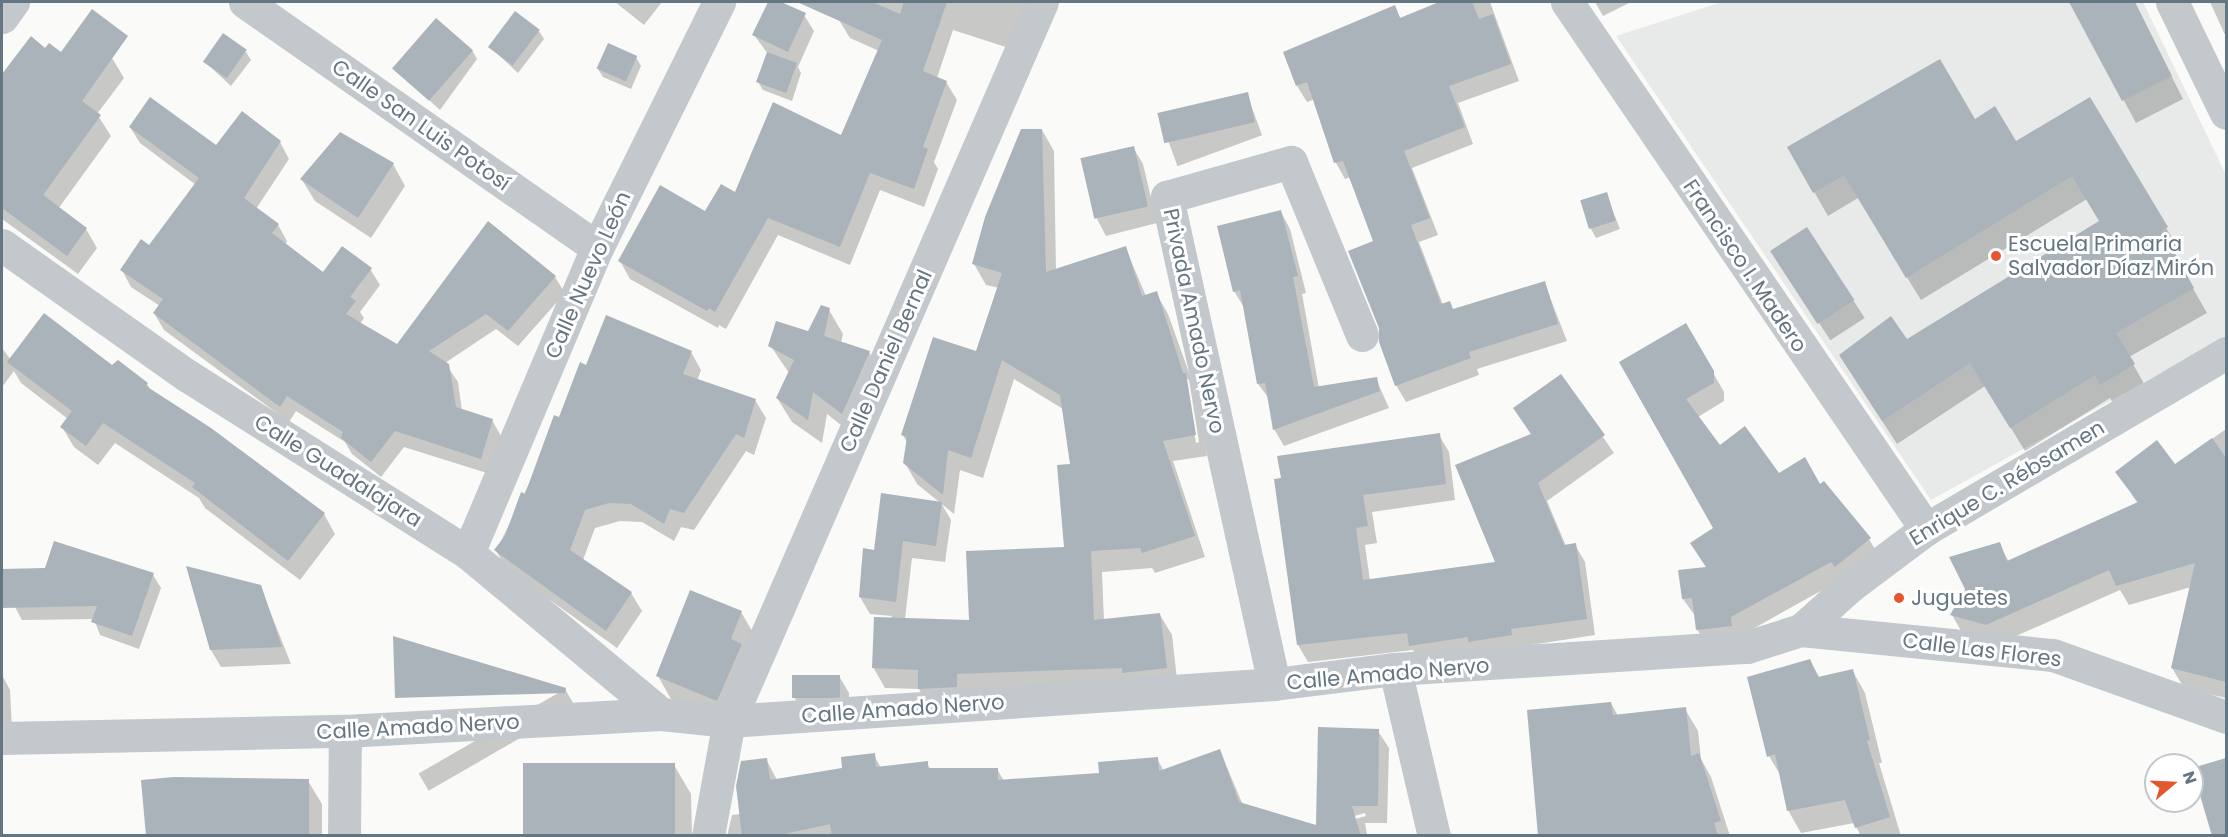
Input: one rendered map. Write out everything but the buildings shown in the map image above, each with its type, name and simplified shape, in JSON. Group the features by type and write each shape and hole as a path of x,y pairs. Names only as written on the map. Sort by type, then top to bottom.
{"street":[{"path":"2,17 13,2"},
{"name":"Calle San Luis Potosí","path":"245,2 597,248"},
{"name":"Calle Nuevo León","path":"468,553 597,248 718,2"},
{"name":"Calle Daniel Bernal","path":"708,836 729,721 1042,2"},
{"name":"Francisco I. Madero","path":"1567,2 1926,529"},
{"path":"2172,2 2226,113"},
{"name":"Privada Amado Nervo","path":"1274,684 1167,196 1291,162 1362,335"},
{"name":"Calle Guadalajara","path":"2,245 188,376 468,553 661,714"},
{"name":"Enrique C. Rébsamen","path":"1801,630 1850,586 1926,529 2226,353"},
{"name":"Calle Amado Nervo","path":"2,738 345,731 661,714 729,721 1274,684 1395,669 1747,647 1801,630"},
{"name":"Calle Las Flores","path":"1801,630 2053,655 2226,717"},
{"path":"1395,669 1434,836"},
{"path":"344,836 345,731"}],"shaded area":[{"name":"Escuela Primaria Salvador Díaz Mirón","path":"1722,2 2143,2 2226,175 2226,337 1931,500 1616,36"}],"place":[{"name":"Escuela Primaria Salvador Díaz Mirón","path":"1996,256"},
{"name":"Juguetes","path":"1899,598"}]}
